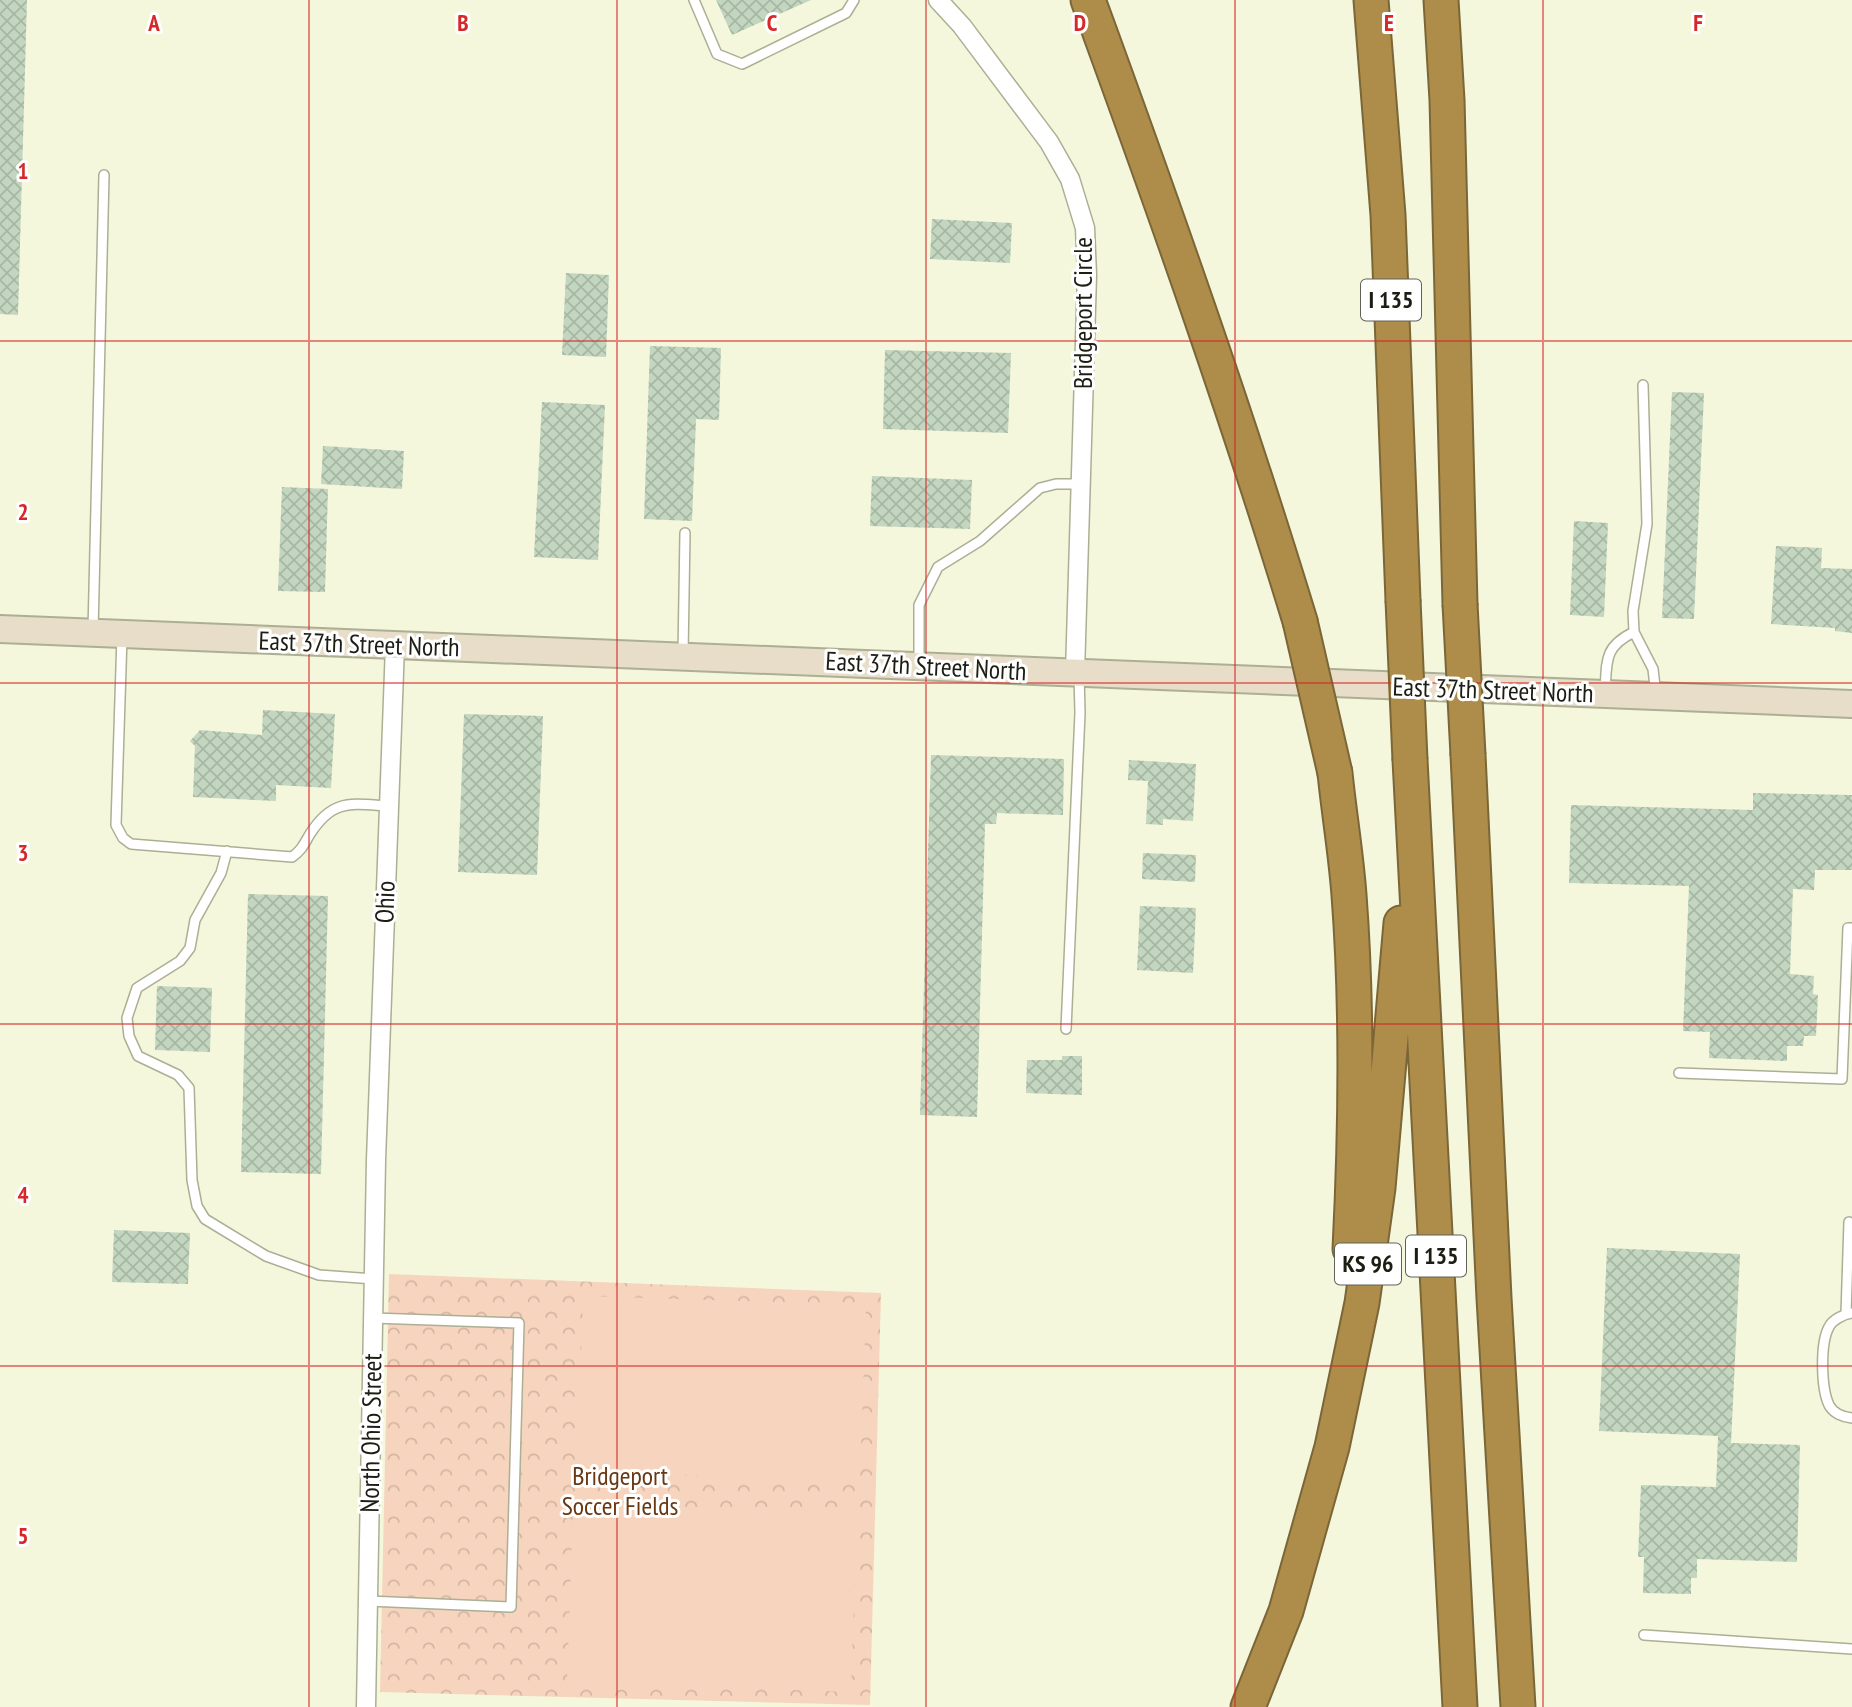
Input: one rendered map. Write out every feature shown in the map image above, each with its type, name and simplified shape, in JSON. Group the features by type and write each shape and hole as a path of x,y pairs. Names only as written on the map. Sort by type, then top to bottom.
{"highway":[{"path":"1088,0 1180,254 1260,489 1300,621 1335,773 1349,893 1355,996 1354,1174 1347,1373"},
{"name":"I 135","path":"1371,0 1388,215 1412,805 1460,1707"},
{"name":"I 135","path":"1441,0 1447,100 1460,604 1494,1297 1518,1707"},
{"path":"1447,100 1451,0"},
{"name":"KS 96","path":"1248,1707 1286,1611 1332,1447 1362,1303 1378,1188 1412,805"},
{"path":"1510,1566 1532,1610 1538,1707"}],"main road":[{"name":"East 37th Street North","path":"0,629 1852,704"}],"street":[{"name":"Bridgeport Circle","path":"938,0 962,26 1049,142 1070,179 1085,228 1087,275 1079,484 1077,673"},
{"name":"Ohio","path":"376,1160 395,645"},
{"name":"North Ohio Street","path":"366,1707 376,1160"}],"lane":[{"path":"694,0 717,54 742,64 846,13 854,0"},
{"path":"93,633 104,175"},
{"path":"1643,385 1647,524 1633,611 1634,632 1653,669 1657,696"},
{"path":"919,666 919,605 938,568 980,541 1041,488 1056,484 1079,484"},
{"path":"683,655 685,533"},
{"path":"1605,695 1611,649 1618,640 1634,632"},
{"path":"122,634 116,825 123,838 131,844 292,856 302,849 310,834 330,811 348,803 389,806"},
{"path":"1066,1030 1080,713 1077,673"},
{"path":"227,850 221,873 195,920 190,948 180,961 137,988 127,1018 129,1036 138,1056 178,1075 189,1088 192,1180 197,1206 205,1219 266,1255 319,1275 374,1279"},
{"path":"1679,1073 1842,1079 1848,928 1852,928"},
{"path":"1849,1222 1849,1314 1829,1325 1824,1343 1823,1378 1829,1406 1841,1416 1852,1418"},
{"path":"368,1601 511,1607 519,1323 373,1318"},
{"path":"1644,1635 1852,1649"}],"green space":[{"name":"Bridgeport Soccer Fields","path":"389,1274 881,1293 870,1705 380,1692"},
{"path":"583,1296 866,1305 860,1481 577,1471"},
{"path":"573,1506 857,1516 851,1692 567,1682"}],"building":[{"path":"0,0 27,0 18,315 0,314"},
{"path":"716,0 811,0 732,35"},
{"path":"932,219 1012,223 1010,263 930,259"},
{"path":"566,273 609,275 606,357 562,355"},
{"path":"650,346 721,348 719,420 696,419 692,521 644,519"},
{"path":"885,350 1011,353 1008,433 883,429"},
{"path":"1672,392 1704,393 1694,619 1662,618"},
{"path":"542,402 605,405 598,560 534,557"},
{"path":"323,446 404,451 402,489 321,484"},
{"path":"872,476 972,480 970,529 870,526"},
{"path":"282,487 328,489 325,592 278,591"},
{"path":"1574,521 1608,523 1604,617 1570,615"},
{"path":"1776,546 1822,548 1821,568 1852,569 1852,633 1835,631 1835,628 1771,624"},
{"path":"263,710 335,714 331,788 276,785 276,801 193,797 195,746 190,741 200,730 262,735"},
{"path":"464,714 543,716 537,875 458,872"},
{"path":"931,755 1064,759 1063,815 997,813 996,824 985,824 977,1117 920,1115"},
{"path":"1129,760 1196,764 1193,821 1163,819 1163,825 1146,824 1148,781 1128,780"},
{"path":"1753,793 1852,795 1852,870 1815,870 1814,890 1793,889 1790,974 1814,976 1813,994 1818,995 1816,1036 1804,1036 1803,1046 1787,1046 1787,1061 1709,1058 1710,1032 1683,1031 1689,886 1569,883 1571,805 1753,810"},
{"path":"1143,853 1196,855 1195,882 1142,879"},
{"path":"248,894 328,896 321,1174 241,1172"},
{"path":"1140,906 1196,908 1193,973 1137,970"},
{"path":"157,986 212,988 210,1052 155,1050"},
{"path":"1062,1056 1082,1056 1082,1095 1026,1093 1027,1060 1062,1060"},
{"path":"114,1230 190,1233 188,1284 112,1282"},
{"path":"1607,1248 1740,1254 1731,1443 1800,1445 1797,1562 1697,1559 1697,1578 1691,1578 1691,1594 1643,1593 1644,1557 1638,1557 1641,1485 1716,1487 1718,1436 1599,1431"}]}
